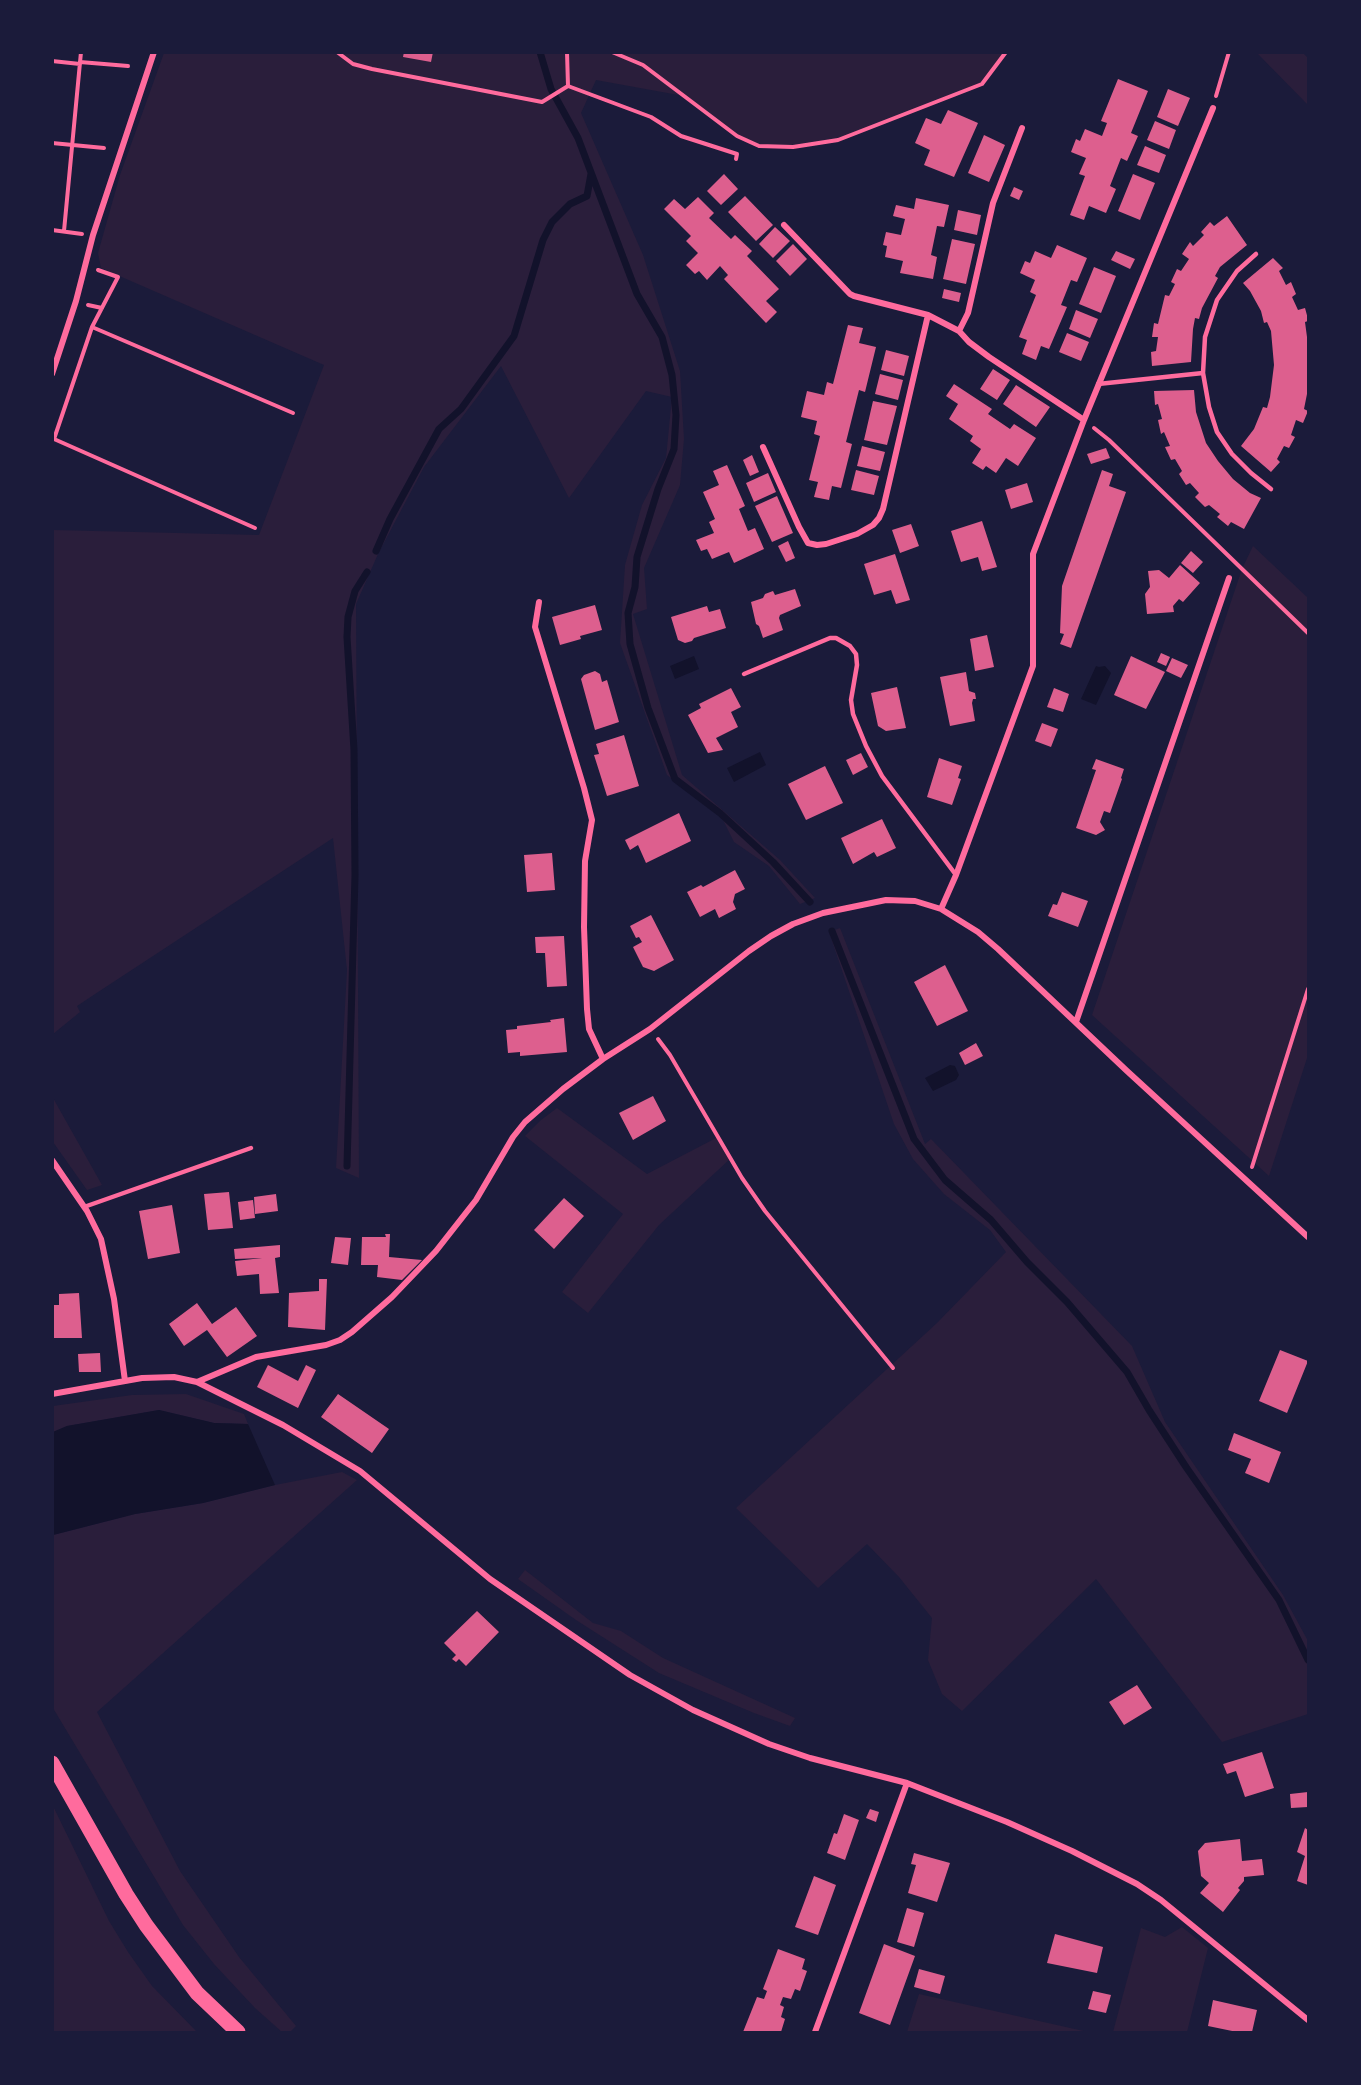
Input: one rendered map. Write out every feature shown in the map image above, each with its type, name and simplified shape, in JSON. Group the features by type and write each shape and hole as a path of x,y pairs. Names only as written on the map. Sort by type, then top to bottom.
{"main road":[{"path":"52,1763 146,1925 197,1993 238,2032"}],"street":[{"path":"52,374 76,301 93,235 153,52"},
{"path":"941,909 956,875 1033,666 1033,554 1098,384 1213,108"},
{"path":"959,331 968,313 993,203 1022,128"},
{"path":"784,225 854,296 928,315 959,331 989,357 1084,420"},
{"path":"763,447 808,543 826,544 857,534 873,525 883,509 928,315"},
{"path":"1076,1022 1229,578"},
{"path":"539,602 535,627 592,820 585,861 584,927 587,1009 589,1029 603,1059"},
{"path":"197,1382 256,1358 340,1340 365,1322 392,1297 436,1251 476,1200 507,1146 525,1122 563,1089 603,1059 650,1029 749,951 793,924 823,913 886,900 915,901 941,909 978,932 1308,1236"},
{"path":"52,1160 84,1207 100,1239 122,1352 125,1381"},
{"path":"52,1394 161,1377 197,1382 283,1425 345,1461 490,1579 630,1676 693,1710 769,1744 810,1758 907,1783 1072,1851 1137,1884 1161,1900 1308,2020"},
{"path":"815,2032 907,1783"}],"lane":[{"path":"1256,254 1237,272 1217,300 1205,337 1203,373 1209,407 1218,432 1232,454 1271,489"},
{"path":"1098,384 1203,373"},
{"path":"744,674 830,638 843,640 850,646 856,654 857,665 851,700 853,714 866,746 882,776 956,875"},
{"path":"84,1207 251,1148"}],"path":[{"path":"64,231 81,52"},
{"path":"337,52 354,64 372,69 542,102 568,86"},
{"path":"567,52 568,86"},
{"path":"612,52 643,65 737,136 759,146 793,147 838,140 982,84 1006,52"},
{"path":"1213,108 1229,52"},
{"path":"52,61 128,66"},
{"path":"568,86 651,117 681,136 737,154 736,159"},
{"path":"52,143 104,148"},
{"path":"52,230 81,234"},
{"path":"98,270 118,277 92,327 54,439 255,528"},
{"path":"92,327 294,413"},
{"path":"1084,420 1109,440 1308,633"},
{"path":"1245,1178 1255,1164 1308,989"},
{"path":"650,1029 670,1055 742,1178 765,1211 893,1368"}],"shaded area":[{"path":"164,53 1006,53 982,84 838,140 798,147 759,146 737,136 684,96 596,80 581,113 643,255 680,371 684,439 680,485 644,568 647,609 633,614 682,775 780,860 815,898 800,904 769,866 734,842 722,818 667,775 620,643 625,565 642,505 666,458 672,397 646,391 569,498 501,366 424,467 378,554 356,604 359,1178 336,1168 347,970 333,838 77,1006 80,1012 53,1034 53,530 259,535 324,365 101,268 98,253 120,175"},
{"path":"1257,53 1303,53 1308,58 1308,105"},
{"path":"1253,546 1308,598 1308,1055 1269,1176 1092,1015 1242,569"},
{"path":"694,656 699,669 675,679 670,666"},
{"path":"1096,666 1105,666 1111,673 1096,705 1081,699"},
{"path":"760,752 766,765 734,782 727,768"},
{"path":"840,928 925,1144 931,1139 1132,1346 1165,1422 1283,1595 1308,1641 1308,1714 1222,1742 1096,1579 962,1711 942,1694 928,1660 932,1618 899,1577 867,1544 818,1588 736,1508 937,1323 1006,1252 990,1230 944,1194 913,1159 894,1124 829,932"},
{"path":"950,1065 955,1066 959,1075 956,1080 933,1091 925,1078"},
{"path":"53,1098 102,1185 87,1190 53,1142"},
{"path":"557,1108 647,1174 718,1137 731,1158 659,1225 588,1313 562,1292 623,1214 525,1136"},
{"path":"186,1394 244,1414 248,1424 214,1423 159,1410 67,1426 53,1432 53,1406 132,1395"},
{"path":"159,1410 214,1423 248,1424 275,1485 203,1503 135,1514 53,1535 53,1432 67,1426"},
{"path":"342,1472 357,1480 97,1712 180,1871 239,1957 296,2026 290,2032 282,2032 255,2008 214,1964 183,1925 53,1708 53,1535 135,1514 203,1503 275,1485"},
{"path":"525,1570 593,1623 621,1631 663,1658 795,1718 790,1726 659,1673 576,1620 518,1579"},
{"path":"53,1806 109,1921 128,1952 152,1986 197,2032 53,2032"},
{"path":"1182,1927 1208,1948 1187,2032 1113,2032 1141,1928 1165,1937"},
{"path":"919,1994 1088,2032 907,2032"}],"building":[{"path":"404,52 433,52 431,62 403,57"},
{"path":"1118,79 1148,91 1131,133 1138,136 1127,161 1121,158 1110,186 1116,189 1106,213 1089,206 1084,220 1070,215 1085,176 1079,174 1086,158 1071,152 1076,139 1080,141 1085,129 1102,136 1107,123 1101,121"},
{"path":"1168,89 1190,98 1178,126 1157,117"},
{"path":"948,110 978,123 954,177 924,165 930,150 915,143 926,118 941,124"},
{"path":"1155,121 1176,130 1169,149 1147,140"},
{"path":"984,135 1005,145 989,182 968,173"},
{"path":"1145,146 1166,155 1159,173 1137,165"},
{"path":"724,174 738,189 721,205 707,191"},
{"path":"1133,174 1155,183 1140,220 1118,211"},
{"path":"1014,187 1023,191 1019,200 1010,196"},
{"path":"745,196 773,225 756,241 728,212"},
{"path":"698,197 714,213 709,218 731,239 735,235 752,251 747,256 779,289 766,301 777,312 766,323 724,279 728,275 720,266 707,280 699,271 695,274 686,265 698,253 686,241 691,236 664,209 674,199 685,209"},
{"path":"916,198 949,205 944,227 937,226 931,255 937,257 933,279 900,273 903,261 885,257 887,246 883,245 886,232 901,235 905,219 893,216 896,205 914,209"},
{"path":"958,210 981,215 977,235 954,230"},
{"path":"1227,216 1247,245 1220,267 1215,276 1218,278 1202,308 1199,319 1195,318 1191,362 1152,366 1151,352 1156,351 1158,337 1152,337 1154,323 1158,324 1165,295 1169,296 1175,284 1171,282 1177,269 1181,271 1189,259 1182,254 1190,242 1193,246 1204,235 1201,232 1210,222 1214,226"},
{"path":"775,227 790,241 773,258 759,244"},
{"path":"952,239 975,244 966,284 943,279"},
{"path":"793,244 807,259 790,276 776,261"},
{"path":"1057,245 1087,258 1077,282 1071,280 1061,305 1067,307 1049,349 1041,346 1036,360 1022,354 1027,340 1019,337 1036,295 1030,292 1035,280 1020,273 1025,261 1030,263 1035,251 1051,258"},
{"path":"1116,251 1135,259 1130,269 1111,260"},
{"path":"1273,258 1283,268 1279,271 1286,285 1291,282 1296,294 1292,297 1298,310 1305,308 1308,319 1305,322 1308,337 1308,394 1304,409 1308,411 1303,423 1296,420 1291,435 1295,437 1289,448 1284,446 1277,459 1280,462 1271,472 1241,446 1254,429 1263,407 1267,408 1274,365 1271,331 1267,322 1264,323 1261,311 1250,291 1243,283"},
{"path":"1094,267 1116,276 1101,313 1079,304"},
{"path":"944,289 961,293 959,302 942,298"},
{"path":"1076,310 1098,319 1090,338 1069,329"},
{"path":"848,325 863,328 859,343 876,347 865,392 859,390 846,442 852,444 841,488 832,486 829,500 814,497 818,482 809,480 820,436 814,434 817,421 801,417 807,391 824,395 827,382 833,384"},
{"path":"1067,333 1089,342 1081,361 1059,352"},
{"path":"886,350 909,356 904,376 881,370"},
{"path":"993,369 1010,380 997,400 980,389"},
{"path":"880,374 903,380 898,400 875,394"},
{"path":"954,384 992,409 988,414 1010,429 1014,424 1036,438 1018,466 1006,458 996,473 986,466 983,470 972,463 981,449 970,441 973,436 949,419 958,404 946,396"},
{"path":"1016,385 1050,407 1036,427 1003,404"},
{"path":"1194,390 1196,412 1206,443 1233,479 1250,493 1261,498 1244,529 1231,522 1228,526 1217,517 1220,514 1209,505 1205,507 1195,497 1199,493 1190,483 1186,485 1179,474 1182,471 1175,459 1171,460 1165,447 1170,446 1164,432 1161,434 1158,420 1162,419 1158,404 1155,405 1154,391"},
{"path":"873,401 897,406 887,445 864,440"},
{"path":"862,446 885,452 880,471 857,466"},
{"path":"1106,448 1110,458 1091,464 1087,454"},
{"path":"752,455 759,472 750,476 743,460"},
{"path":"727,465 745,506 739,509 748,531 755,528 764,549 734,563 729,552 712,559 707,549 701,551 696,540 714,533 709,522 715,519 703,492 719,485 713,471"},
{"path":"856,470 879,476 874,495 851,490"},
{"path":"1102,470 1113,474 1109,486 1126,492 1071,648 1060,644 1064,634 1060,633 1062,586"},
{"path":"768,473 776,492 754,502 746,483"},
{"path":"1027,483 1033,502 1011,509 1005,490"},
{"path":"777,496 793,533 772,542 755,506"},
{"path":"982,521 997,567 982,571 978,557 961,562 951,531"},
{"path":"911,524 919,546 900,553 892,530"},
{"path":"788,541 795,558 786,562 778,546"},
{"path":"1191,551 1203,562 1193,573 1181,563"},
{"path":"895,554 910,600 896,604 891,590 874,595 864,564"},
{"path":"1180,565 1200,583 1183,602 1179,599 1173,606 1174,612 1147,614 1145,594 1150,587 1148,571 1159,570 1169,578"},
{"path":"795,589 801,606 780,615 783,630 763,638 756,624 751,602 773,591 775,595"},
{"path":"595,605 602,630 560,645 552,617"},
{"path":"707,606 709,612 720,609 726,628 685,643 678,640 671,617"},
{"path":"987,635 994,667 975,671 970,639"},
{"path":"1161,653 1170,657 1166,666 1157,662"},
{"path":"1131,656 1165,672 1146,709 1114,695"},
{"path":"1172,658 1188,665 1181,678 1166,671"},
{"path":"595,671 600,674 602,682 607,680 619,722 595,730 581,679 584,675"},
{"path":"966,672 969,691 975,693 976,699 973,699 972,703 975,721 950,726 940,677"},
{"path":"897,687 906,728 886,731 878,726 871,693"},
{"path":"731,688 741,707 731,712 738,727 716,738 723,750 708,753 688,715 701,708 699,704"},
{"path":"1054,688 1069,694 1063,712 1047,707"},
{"path":"1042,723 1058,729 1051,747 1035,741"},
{"path":"624,735 639,786 607,796 594,755 599,754 596,744"},
{"path":"861,753 868,767 853,775 846,760"},
{"path":"939,758 962,766 958,778 961,779 952,805 927,797"},
{"path":"1096,759 1124,769 1110,813 1104,811 1100,822 1105,830 1096,835 1076,828 1096,770 1092,769"},
{"path":"825,766 843,803 806,820 788,784"},
{"path":"679,813 691,841 646,863 638,845 630,850 625,840"},
{"path":"882,819 896,848 877,857 874,852 853,864 841,838"},
{"path":"552,853 555,890 527,892 524,855"},
{"path":"735,870 745,889 735,894 733,902 736,909 719,918 715,909 700,917 687,892 701,885 703,887"},
{"path":"1062,892 1088,901 1078,927 1048,916 1053,904 1057,905"},
{"path":"651,915 674,960 654,971 643,967 633,947 642,942 639,937 636,938 630,926"},
{"path":"564,936 567,986 547,987 545,953 536,953 535,937"},
{"path":"945,965 968,1011 937,1026 914,982"},
{"path":"564,1018 567,1052 520,1056 520,1052 508,1053 506,1030"},
{"path":"976,1043 983,1056 965,1065 959,1053"},
{"path":"653,1096 666,1121 633,1140 619,1113"},
{"path":"229,1192 233,1228 208,1230 204,1194"},
{"path":"276,1194 278,1211 255,1214 254,1197"},
{"path":"564,1198 584,1216 554,1249 534,1230"},
{"path":"253,1200 255,1218 240,1220 238,1202"},
{"path":"172,1205 180,1253 148,1259 139,1211"},
{"path":"385,1234 390,1234 389,1257 422,1260 402,1280 377,1277 378,1265 361,1265 362,1237 386,1237"},
{"path":"335,1237 351,1238 348,1265 331,1263"},
{"path":"280,1245 280,1257 275,1258 279,1293 260,1294 259,1274 237,1276 235,1261 262,1258 235,1259 234,1249"},
{"path":"319,1279 327,1279 325,1330 288,1327 289,1293 319,1291"},
{"path":"79,1293 82,1338 52,1338 52,1305 59,1305 59,1294"},
{"path":"197,1303 212,1324 236,1307 257,1336 227,1357 207,1330 184,1346 169,1324"},
{"path":"1280,1350 1308,1361 1287,1413 1259,1401"},
{"path":"100,1353 101,1372 79,1372 78,1354"},
{"path":"268,1365 298,1381 306,1365 316,1370 298,1408 257,1387"},
{"path":"338,1394 389,1429 372,1453 321,1417"},
{"path":"1234,1433 1281,1452 1269,1483 1245,1473 1251,1459 1228,1450"},
{"path":"477,1611 499,1632 466,1666 459,1659 456,1662 452,1659 456,1655 444,1643"},
{"path":"1137,1685 1152,1708 1124,1725 1109,1702"},
{"path":"1262,1752 1274,1788 1245,1797 1236,1771 1227,1774 1223,1764"},
{"path":"1308,1792 1308,1807 1291,1808 1290,1794"},
{"path":"870,1809 879,1812 876,1822 866,1818"},
{"path":"844,1814 859,1820 845,1860 827,1853"},
{"path":"1305,1828 1308,1830 1308,1885 1297,1881 1305,1856 1297,1852"},
{"path":"1240,1839 1242,1861 1262,1859 1264,1875 1244,1877 1244,1881 1238,1888 1240,1890 1223,1912 1200,1893 1209,1883 1201,1876 1198,1851 1205,1843"},
{"path":"914,1853 950,1863 937,1902 908,1893 916,1865 911,1864"},
{"path":"814,1876 836,1885 818,1935 795,1927"},
{"path":"907,1908 924,1913 914,1947 897,1942"},
{"path":"1055,1934 1103,1947 1097,1973 1047,1963"},
{"path":"884,1944 915,1956 890,2025 859,2013"},
{"path":"778,1949 805,1959 802,1969 807,1971 800,1991 795,1989 791,1999 783,1997 780,2005 784,2007 781,2017 785,2019 781,2032 743,2032 757,1997 764,1999 767,1991 763,1989"},
{"path":"919,1969 945,1976 940,1994 914,1987"},
{"path":"1093,1991 1111,1995 1106,2013 1088,2009"},
{"path":"1213,2000 1257,2010 1252,2032 1237,2032 1208,2026"}],"waterway":[{"path":"540,52 551,89 578,138 637,294 662,337 672,375 676,415 674,449 658,489 637,557 635,587 628,613 630,644 648,708 675,779 720,813 773,862 810,902"},
{"path":"376,551 390,519 439,429 461,409 514,336 543,240 552,222 570,204 587,196 591,174"},
{"path":"347,1166 355,875 354,750 347,637 348,617 355,591 367,572"},
{"path":"832,931 914,1139 945,1180 991,1220 1027,1262 1067,1302 1127,1372 1186,1467 1279,1600 1308,1660"}]}
